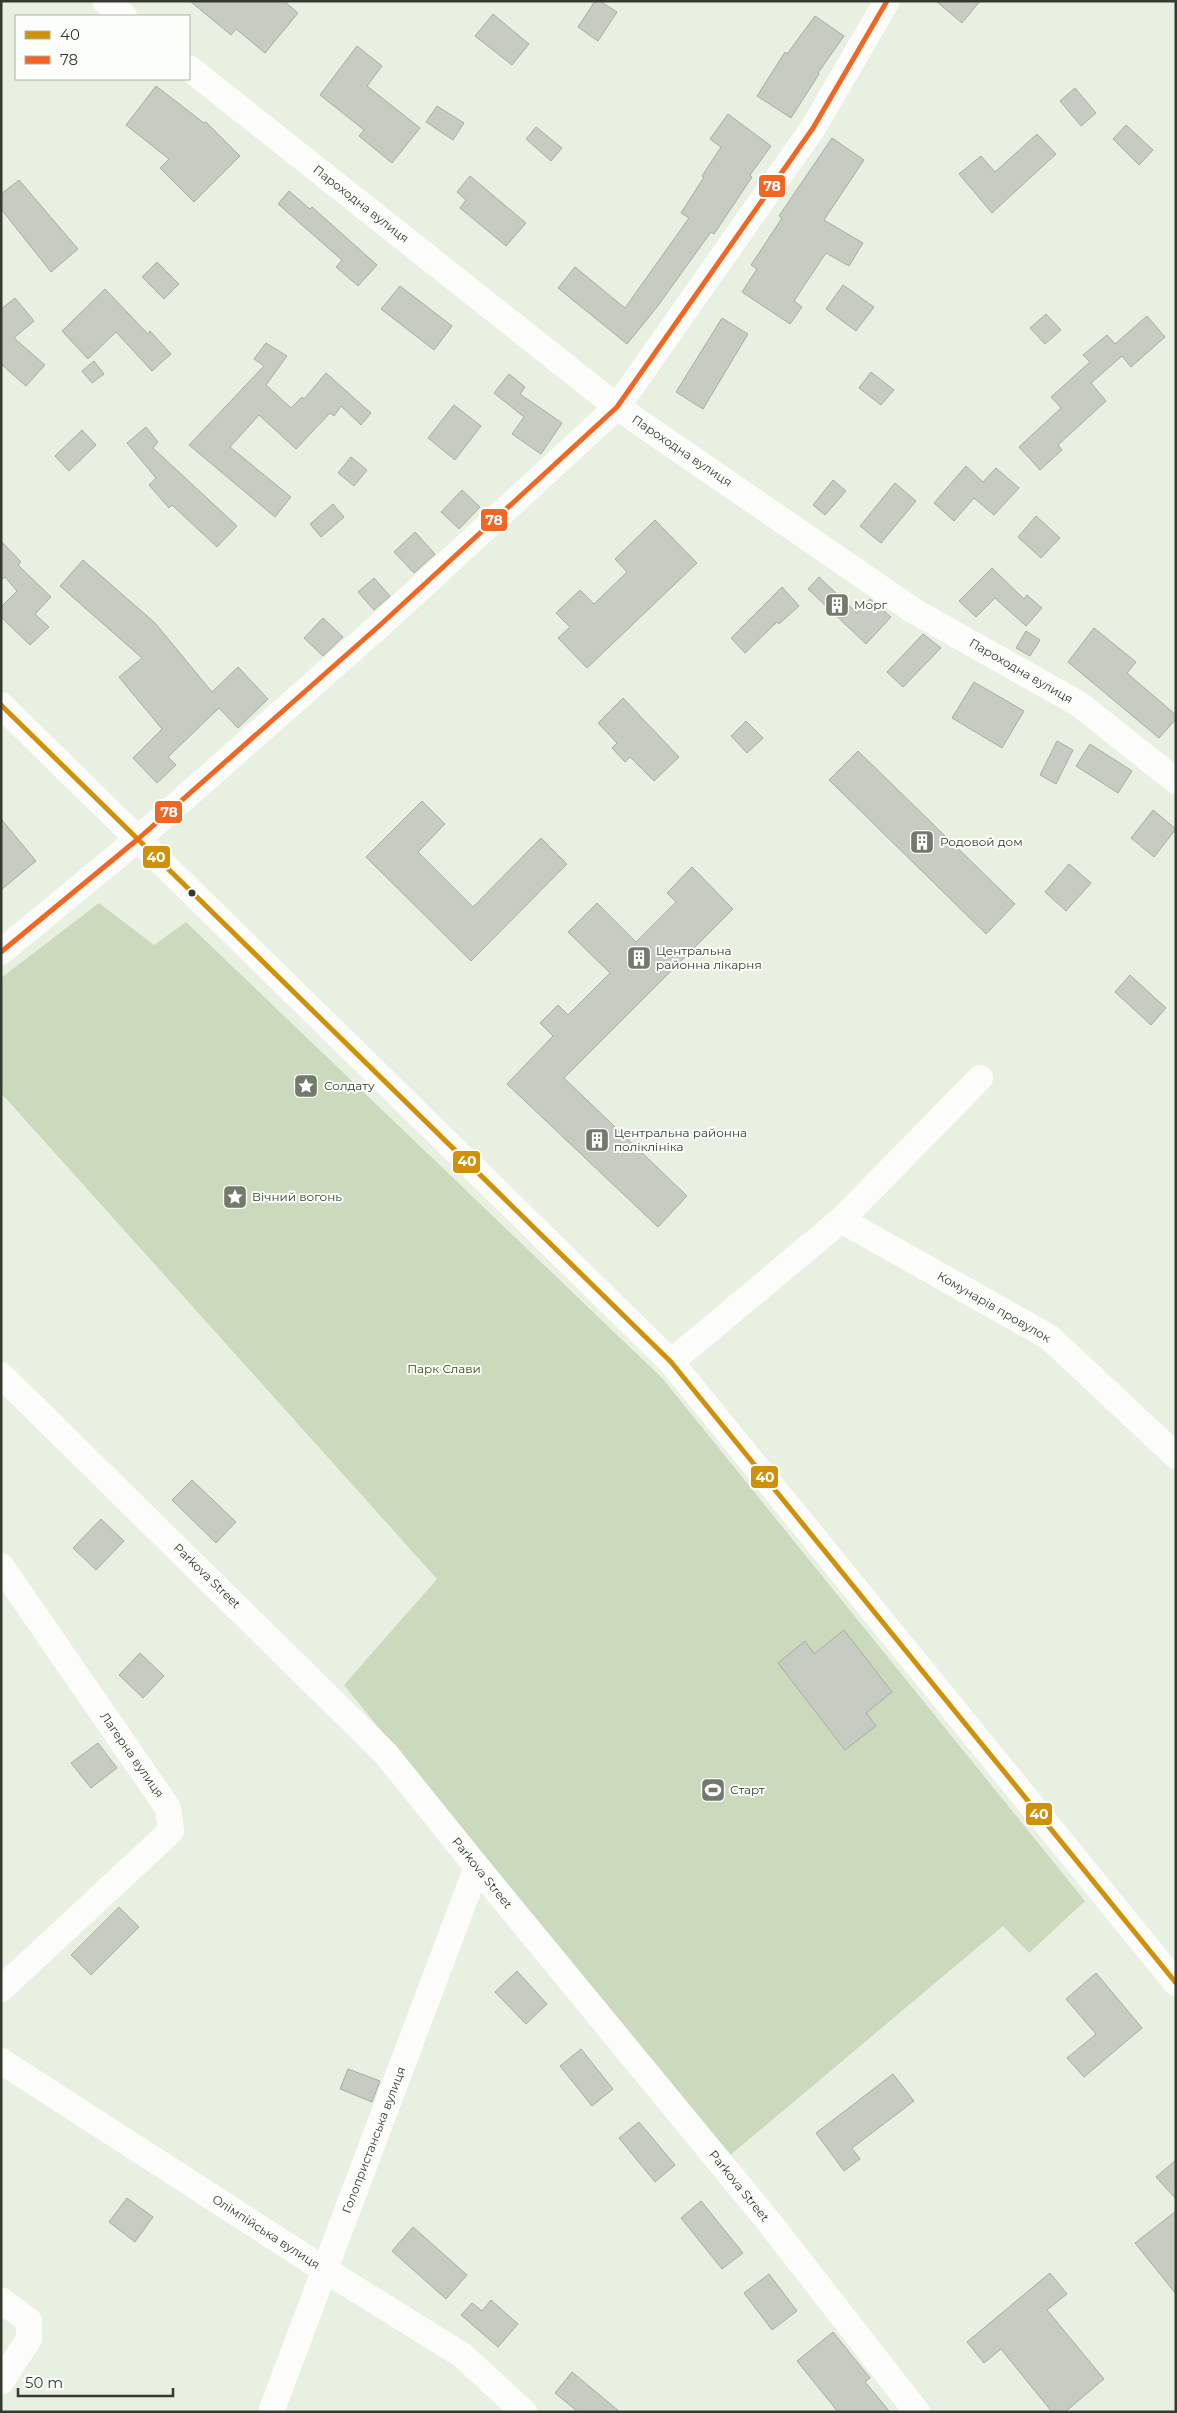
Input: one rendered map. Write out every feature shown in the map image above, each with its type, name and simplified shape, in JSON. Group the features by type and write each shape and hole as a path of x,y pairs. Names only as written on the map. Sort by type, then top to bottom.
{"street":[{"path":"1,952 39,923 138,839 379,626 617,407 813,128 887,1"},
{"name":"Пароходна вулиця","path":"190,69 617,407 914,611 1079,704 1176,781"},
{"path":"1,706 671,1362 1176,1983"},
{"path":"671,1362 841,1220 980,1078"},
{"name":"Комунарів провулок","path":"841,1220 1048,1337 1176,1456"},
{"name":"Parkova Street","path":"1,1375 386,1754 769,2222 917,2412"},
{"name":"Лагерна вулиця","path":"1,1566 168,1808 171,1831 1,1989"},
{"name":"Голопристанська вулиця","path":"271,2412 477,1867"},
{"name":"Олімпійська вулиця","path":"1,2061 325,2270 462,2355 524,2412"},
{"path":"1,2300 29,2321 29,2339 1,2382"}],"green space":[{"name":"Парк Слави","path":"99,903 154,945 186,922 662,1378 1085,1901 1029,1953 1003,1926 728,2157 344,1685 437,1579 1,1093 1,978"}],"building":[{"path":"190,1 284,1 298,13 265,53 236,29 231,35"},
{"path":"595,1 600,1 617,12 598,41 578,27"},
{"path":"936,1 980,1 962,23"},
{"path":"493,14 529,44 512,65 475,36"},
{"path":"815,16 844,36 818,73 791,118 757,96 785,52 787,54"},
{"path":"357,46 382,66 367,86 420,128 392,163 359,136 364,130 320,95"},
{"path":"156,86 204,123 206,122 240,156 194,202 160,168 169,159 126,125"},
{"path":"1075,88 1096,113 1081,126 1060,101"},
{"path":"437,106 464,123 453,140 426,122"},
{"path":"728,114 771,146 750,175 752,177 714,234 711,232 657,307 627,344 558,288 575,267 625,308 689,218 681,213 721,147 710,139"},
{"path":"1126,125 1153,150 1139,165 1113,139"},
{"path":"536,127 562,148 551,161 526,139"},
{"path":"1037,134 1056,154 992,213 959,174 981,156 995,172"},
{"path":"832,138 864,160 824,220 863,243 849,266 826,253 794,301 802,307 790,324 742,292 757,269 751,265 782,218 779,216"},
{"path":"470,176 526,223 506,246 460,208 466,200 457,192"},
{"path":"19,180 78,249 51,272 1,209 1,194"},
{"path":"289,191 310,209 312,207 377,265 358,286 336,267 342,260 278,204"},
{"path":"157,262 179,284 164,299 142,277"},
{"path":"843,285 874,307 856,331 826,309"},
{"path":"400,286 452,326 434,350 381,309"},
{"path":"105,289 148,334 150,331 171,354 152,371 116,332 88,359 62,331"},
{"path":"15,298 34,321 14,338 45,365 26,386 1,364 1,309"},
{"path":"1046,314 1061,330 1045,344 1030,328"},
{"path":"1147,316 1165,337 1131,367 1122,356 1091,383 1106,401 1058,445 1062,450 1040,470 1019,447 1061,408 1051,397 1090,362 1083,355 1107,335 1115,344"},
{"path":"722,318 748,334 703,409 676,392"},
{"path":"266,343 287,356 266,385 291,408 302,397 304,399 326,373 371,413 361,425 341,406 334,416 330,413 296,449 259,415 230,447 291,497 275,517 189,445 264,366 254,359"},
{"path":"94,361 104,374 92,383 82,371"},
{"path":"871,372 894,390 881,405 859,388"},
{"path":"509,374 525,387 520,394 562,423 541,454 512,434 524,417 494,393"},
{"path":"454,405 481,426 455,460 428,438"},
{"path":"146,427 158,442 153,448 237,526 217,547 172,505 169,508 149,485 156,478 127,443"},
{"path":"82,430 96,445 69,471 55,456"},
{"path":"351,457 367,470 354,486 338,473"},
{"path":"966,466 983,482 996,468 1019,488 994,515 974,498 954,521 934,503"},
{"path":"833,480 846,491 825,515 813,505"},
{"path":"895,483 916,501 881,543 860,526"},
{"path":"462,490 480,507 459,529 441,512"},
{"path":"333,504 344,517 321,537 310,524"},
{"path":"1036,516 1060,538 1041,558 1018,537"},
{"path":"655,520 697,563 587,668 558,638 570,627 556,613 580,590 594,604 627,572 615,559"},
{"path":"415,532 435,554 414,573 394,552"},
{"path":"1,541 21,562 18,565 51,597 35,614 49,627 30,645 1,617 1,607 17,591 5,577 1,580"},
{"path":"83,560 155,623 212,692 238,667 268,699 238,728 219,708 168,757 176,765 157,783 133,758 162,729 119,677 142,658 60,586"},
{"path":"992,568 1024,599 1027,595 1042,608 1026,626 995,598 976,617 959,601"},
{"name":"Морг","path":"819,577 857,613 870,599 891,617 866,644 808,589"},
{"path":"374,578 390,596 374,610 358,592"},
{"path":"782,587 799,606 779,624 777,622 745,653 731,638"},
{"path":"323,618 343,637 323,656 304,638"},
{"path":"1094,628 1136,662 1127,673 1176,715 1176,719 1159,738 1068,662"},
{"path":"1026,631 1040,640 1030,656 1016,648"},
{"path":"923,634 941,648 903,687 887,672"},
{"path":"974,682 1024,711 1002,748 952,718"},
{"path":"623,698 679,757 654,781 630,757 625,762 612,748 617,743 598,723"},
{"path":"746,721 763,738 747,753 731,736"},
{"path":"1057,741 1073,750 1056,784 1040,775"},
{"path":"1090,744 1132,771 1118,793 1076,766"},
{"name":"Родовой дом","path":"858,751 1015,904 986,934 829,780"},
{"path":"422,801 445,824 418,852 473,907 541,838 567,864 471,961 366,857"},
{"path":"1153,810 1176,829 1154,857 1131,838"},
{"path":"1,819 36,861 1,890"},
{"path":"1069,864 1091,883 1066,911 1045,892"},
{"path":"692,867 733,909 564,1078 687,1196 658,1227 507,1084 553,1036 540,1023 558,1005 568,1015 610,973 568,932 597,903 636,942 676,902 667,893"},
{"path":"1130,975 1166,1008 1151,1025 1115,992"},
{"path":"192,1480 236,1522 216,1543 172,1500"},
{"path":"101,1519 124,1541 96,1570 73,1548"},
{"path":"844,1630 892,1692 866,1713 876,1726 845,1750 778,1663 805,1641 814,1654"},
{"path":"140,1653 164,1676 143,1698 119,1675"},
{"path":"98,1743 117,1768 91,1788 71,1763"},
{"path":"119,1907 139,1927 91,1975 71,1955"},
{"path":"517,1971 547,2004 526,2024 495,1992"},
{"path":"1096,1973 1142,2028 1084,2077 1067,2058 1096,2034 1066,1999"},
{"path":"581,2049 613,2089 592,2106 560,2066"},
{"path":"348,2069 380,2081 372,2102 340,2089"},
{"path":"893,2074 914,2101 852,2148 860,2159 844,2171 816,2133"},
{"path":"639,2122 675,2165 655,2182 619,2138"},
{"path":"1176,2160 1176,2199 1156,2177"},
{"path":"127,2198 153,2217 135,2242 109,2222"},
{"path":"701,2201 743,2253 722,2269 681,2218"},
{"path":"1176,2211 1176,2294 1135,2243"},
{"path":"413,2227 467,2275 446,2299 392,2251"},
{"path":"1050,2273 1067,2294 1047,2310 1104,2379 1065,2412 1052,2412 1001,2349 984,2363 967,2342"},
{"path":"769,2274 797,2311 772,2330 744,2293"},
{"path":"491,2300 518,2324 498,2347 461,2315 472,2303 482,2311"},
{"path":"833,2332 870,2378 865,2382 890,2412 838,2412 797,2361"},
{"path":"572,2372 620,2412 578,2412 555,2393"}],"transit line":[{"name":"78","path":"1,952 138,839 379,626 617,407 813,128 887,1"},
{"name":"40","path":"1,705 671,1362 1176,1983"}],"place":[{"name":"Морг","path":"837,605"},
{"name":"Родовой дом","path":"922,842"},
{"name":"Центральна районна лікарня","path":"639,958"},
{"name":"Солдату","path":"306,1086"},
{"name":"Центральна районна поліклініка","path":"597,1140"},
{"name":"Вічний вогонь","path":"235,1197"},
{"name":"Старт","path":"713,1790"}]}
